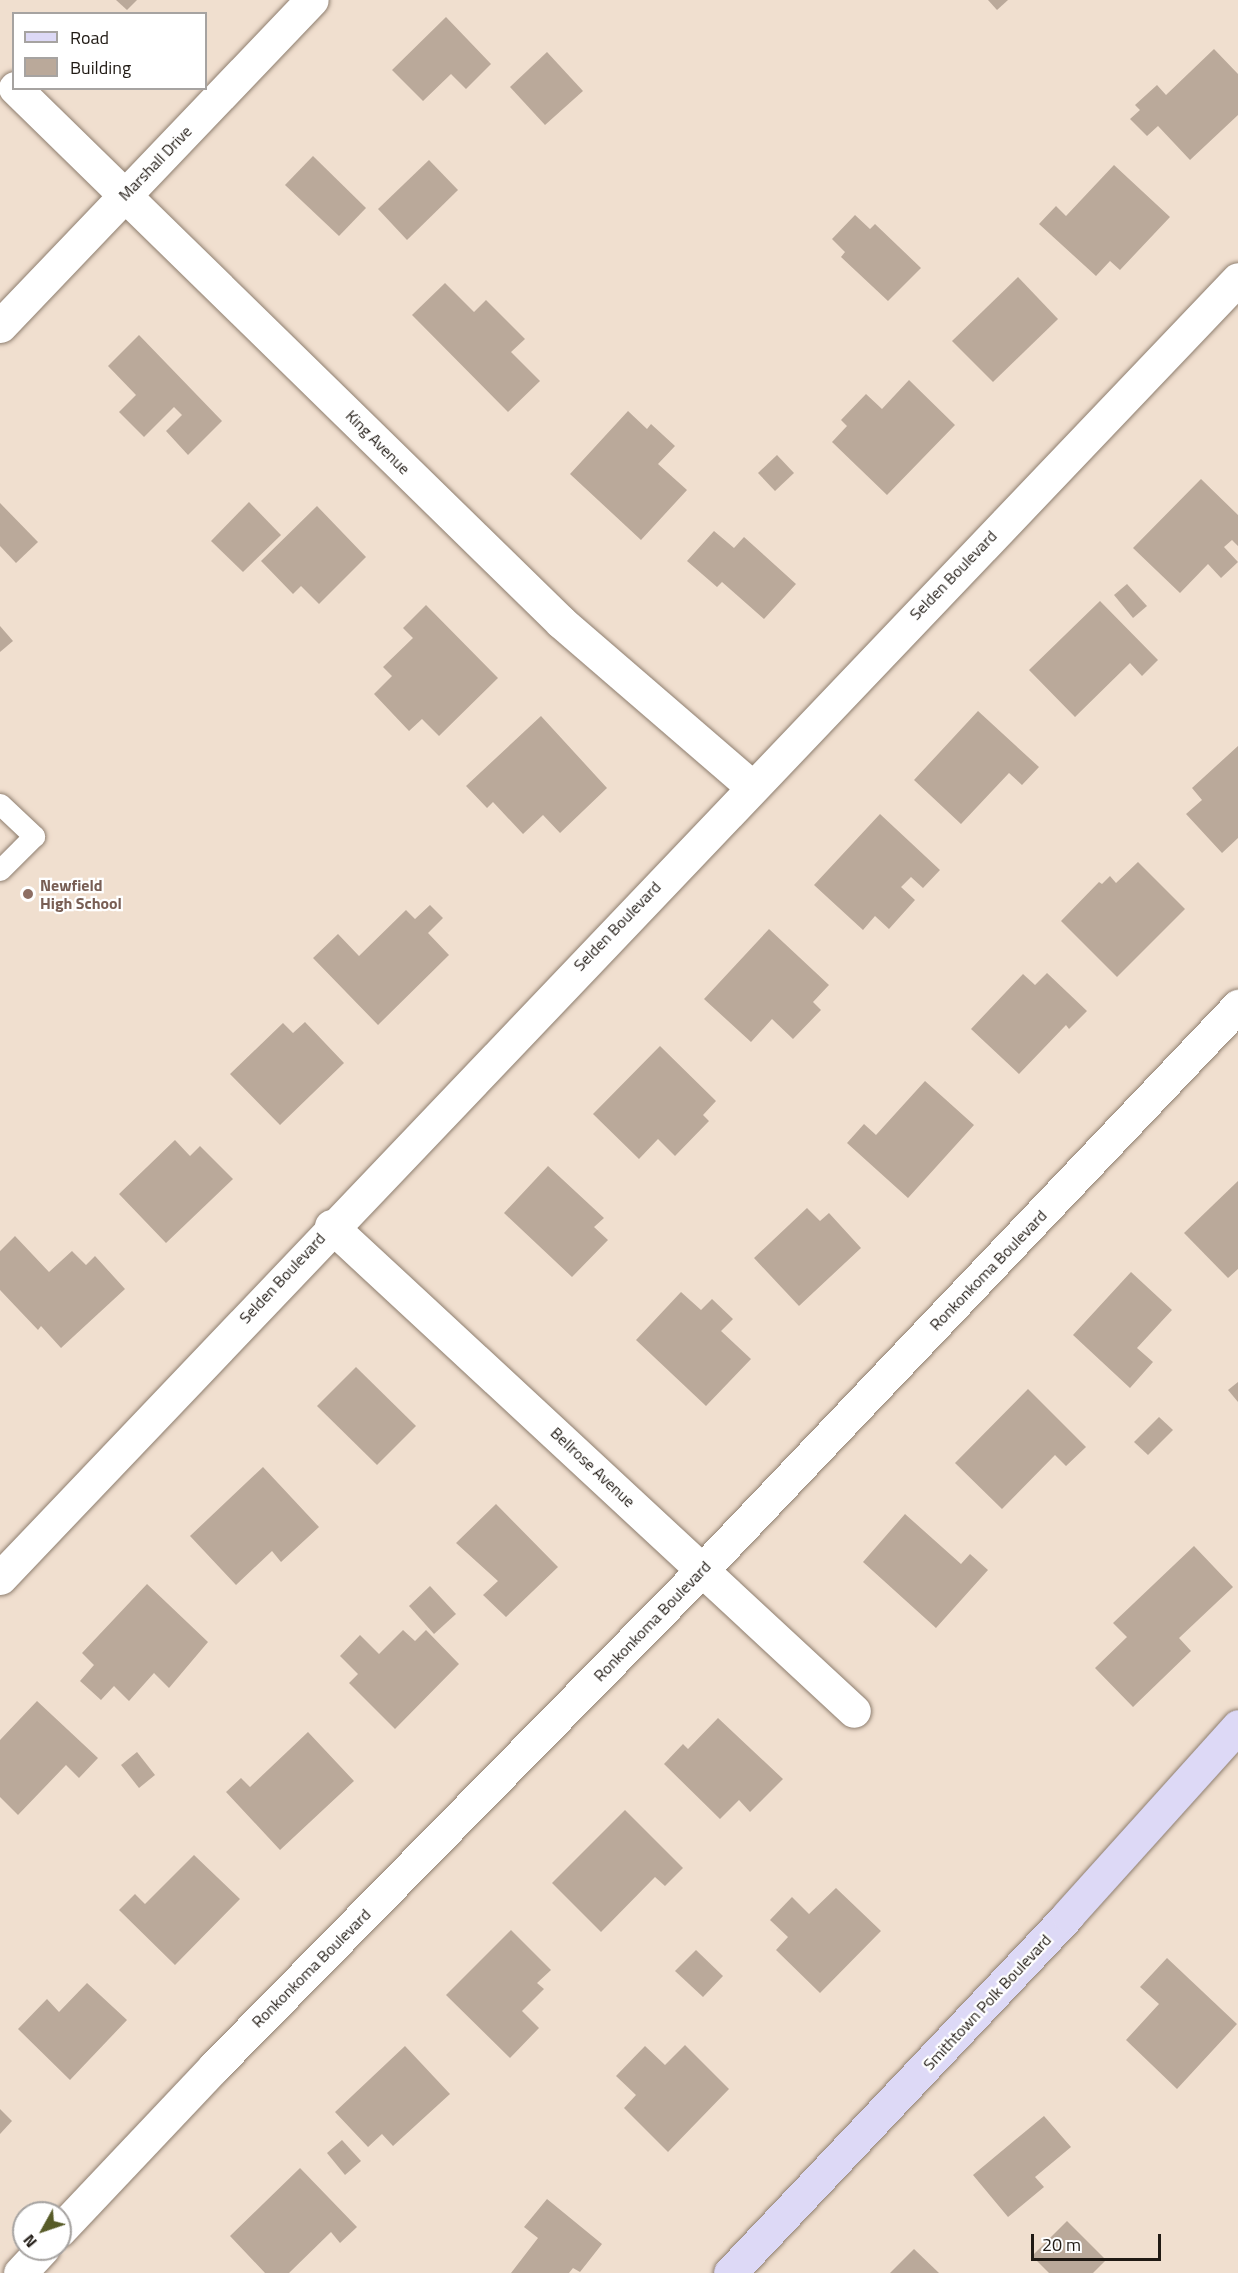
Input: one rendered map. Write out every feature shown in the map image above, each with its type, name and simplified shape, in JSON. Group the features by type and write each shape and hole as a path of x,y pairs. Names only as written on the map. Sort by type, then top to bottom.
{"street":[{"name":"Marshall Drive","path":"0,326 311,0"},
{"name":"King Avenue","path":"0,74 12,86"},
{"name":"King Avenue","path":"16,90 126,194 561,622 751,786"},
{"name":"Selden Boulevard","path":"0,1578 331,1226 1238,279"},
{"name":"Ronkonkoma Boulevard","path":"72,2217 214,2067 703,1569 1238,1006"},
{"name":"Bellrose Avenue","path":"331,1226 854,1711"},
{"name":"Smithtown Polk Boulevard","path":"730,2273 1068,1915 1238,1726"},
{"path":"20,2273 31,2261"}],"lane":[{"path":"0,804 34,836 0,870"}],"building":[{"path":"116,0 137,0 127,10"},
{"path":"988,0 1008,0 997,10"},
{"path":"446,17 491,64 466,89 451,74 423,101 392,70"},
{"path":"1214,49 1238,74 1238,115 1190,160 1158,126 1147,136 1130,119 1140,110 1135,105 1157,85 1166,95"},
{"path":"547,52 583,91 545,125 510,87"},
{"path":"313,156 366,208 339,236 285,185"},
{"path":"429,160 458,190 407,240 378,209"},
{"path":"1114,165 1170,217 1120,270 1110,261 1096,276 1039,224 1056,206 1066,216"},
{"path":"855,215 870,229 875,224 921,268 888,301 841,257 845,252 832,239"},
{"path":"1018,277 1058,319 993,382 952,341"},
{"path":"445,283 474,312 486,300 525,339 511,352 540,381 508,412 412,315"},
{"path":"139,335 222,421 188,455 166,431 182,415 174,407 144,437 119,412 136,395 108,366"},
{"path":"909,380 955,425 887,495 832,442 847,426 841,420 866,394 882,409"},
{"path":"628,411 647,429 651,424 675,446 658,464 687,490 641,540 570,474"},
{"path":"777,455 794,473 775,491 758,473"},
{"path":"1201,479 1238,515 1238,546 1232,540 1224,547 1238,562 1221,578 1208,564 1180,593 1133,548"},
{"path":"249,502 281,535 243,572 211,541"},
{"path":"0,503 38,542 16,563 0,546"},
{"path":"317,506 366,557 319,604 301,586 293,594 261,561"},
{"path":"714,531 734,548 744,537 796,584 764,619 722,582 717,587 687,561"},
{"path":"1127,584 1147,606 1133,618 1114,595"},
{"path":"1100,601 1158,660 1142,676 1130,663 1075,717 1029,670"},
{"path":"426,605 498,678 439,736 422,719 409,731 374,694 392,676 383,667 413,638 403,628"},
{"path":"0,626 13,641 0,652"},
{"path":"978,711 1039,767 1022,785 1009,773 961,824 914,780"},
{"path":"541,716 607,788 560,833 543,815 523,834 493,802 487,808 466,786"},
{"path":"1238,746 1238,838 1222,853 1186,814 1202,800 1192,788"},
{"path":"880,814 940,870 923,888 911,877 901,887 915,900 889,929 875,916 863,930 814,885"},
{"path":"1138,862 1185,909 1117,977 1061,921 1099,882 1102,884 1110,876 1116,883"},
{"path":"430,905 443,918 428,933 449,955 378,1025 313,958 338,934 359,956 406,910 415,919"},
{"path":"769,929 829,985 813,1002 821,1010 793,1039 772,1019 751,1042 704,999"},
{"path":"1047,973 1087,1011 1069,1029 1066,1025 1019,1074 971,1029 1023,974 1035,985"},
{"path":"305,1022 344,1063 280,1125 230,1074 283,1023 293,1033"},
{"path":"660,1046 716,1101 703,1115 709,1121 675,1156 658,1139 639,1159 593,1114"},
{"path":"925,1081 974,1125 908,1198 847,1143 864,1124 876,1135"},
{"path":"175,1140 190,1156 200,1146 233,1179 166,1243 119,1194"},
{"path":"548,1166 604,1218 594,1227 608,1240 572,1277 504,1213"},
{"path":"1238,1181 1238,1269 1228,1278 1184,1233"},
{"path":"807,1208 820,1221 829,1213 861,1248 799,1306 754,1258"},
{"path":"15,1236 49,1272 72,1251 86,1265 95,1256 125,1289 61,1348 41,1326 38,1330 0,1290 0,1251"},
{"path":"1131,1272 1172,1310 1137,1348 1153,1362 1130,1388 1073,1335"},
{"path":"681,1292 701,1310 712,1299 733,1319 721,1331 751,1359 706,1406 636,1340"},
{"path":"356,1367 416,1426 377,1465 317,1406"},
{"path":"1238,1382 1238,1402 1228,1390"},
{"path":"1028,1389 1086,1447 1066,1466 1055,1455 1002,1509 955,1463"},
{"path":"1159,1417 1173,1430 1148,1455 1134,1442"},
{"path":"263,1467 319,1527 281,1562 272,1551 236,1585 190,1536"},
{"path":"496,1504 558,1567 506,1617 483,1595 498,1581 456,1543"},
{"path":"905,1514 961,1564 970,1554 988,1570 936,1628 863,1562"},
{"path":"1194,1546 1233,1587 1179,1638 1191,1651 1133,1707 1095,1668 1127,1637 1113,1623"},
{"path":"147,1584 208,1642 169,1688 154,1673 129,1701 114,1686 101,1700 80,1681 94,1665 82,1653"},
{"path":"430,1586 456,1614 434,1634 409,1606"},
{"path":"403,1630 415,1641 426,1630 459,1664 395,1729 349,1683 358,1674 340,1656 360,1635 379,1654"},
{"path":"37,1701 98,1758 79,1778 66,1765 18,1815 0,1797 0,1740"},
{"path":"718,1718 783,1779 750,1812 739,1800 720,1819 664,1764 683,1744 688,1749"},
{"path":"308,1732 354,1781 280,1850 226,1792 241,1778 250,1787"},
{"path":"137,1752 155,1775 139,1788 121,1765"},
{"path":"625,1810 683,1868 665,1886 655,1877 601,1932 552,1883"},
{"path":"194,1855 240,1899 175,1965 119,1910 135,1894 145,1904"},
{"path":"836,1888 881,1931 820,1993 776,1950 788,1937 770,1920 792,1897 809,1914"},
{"path":"511,1930 551,1970 537,1983 544,1989 522,2011 539,2028 510,2058 446,1995"},
{"path":"696,1950 723,1976 703,1997 675,1971"},
{"path":"1167,1958 1237,2024 1177,2089 1126,2040 1159,2004 1140,1987"},
{"path":"87,1983 127,2020 70,2080 18,2029 47,1999 59,2012"},
{"path":"685,2045 729,2089 668,2152 624,2108 636,2095 616,2076 645,2046 665,2065"},
{"path":"405,2046 450,2094 393,2146 382,2134 368,2147 335,2112"},
{"path":"0,2109 12,2121 0,2134"},
{"path":"1044,2116 1071,2147 1035,2177 1044,2187 1008,2217 973,2175"},
{"path":"342,2140 361,2161 345,2175 327,2153"},
{"path":"300,2168 357,2227 340,2243 331,2232 289,2273 265,2273 230,2236"},
{"path":"547,2199 602,2244 580,2272 573,2268 569,2273 511,2273 538,2238 524,2227"},
{"path":"1067,2221 1106,2260 1093,2273 1049,2273 1032,2256"},
{"path":"914,2249 939,2273 890,2273"}],"place":[{"name":"Newfield High School","path":"28,894"}]}
